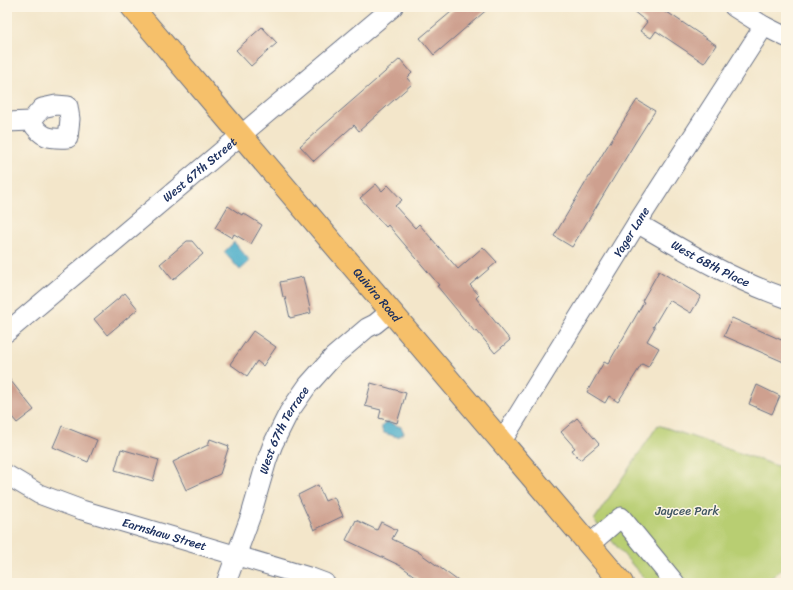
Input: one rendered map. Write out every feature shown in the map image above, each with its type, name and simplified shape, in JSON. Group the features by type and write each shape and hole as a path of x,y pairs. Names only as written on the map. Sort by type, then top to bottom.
{"main road":[{"name":"Quivira Road","path":"132,7 622,583"}],"street":[{"name":"West 67th Street","path":"7,332 393,7"},
{"path":"734,7 764,26 786,37"},
{"name":"Yager Lane","path":"502,441 638,223 764,26"},
{"path":"7,122 31,121"},
{"name":"West 68th Place","path":"638,223 721,271 786,298"},
{"name":"West 67th Terrace","path":"226,583 269,455 289,412 308,385 333,357 391,310"},
{"name":"Earnshaw Street","path":"7,475 38,494 82,510 325,583"},
{"path":"590,544 621,517 675,583"}],"green space":[{"name":"Jaycee Park","path":"658,425 786,469 786,566 765,583 648,583 594,520"}],"water":[{"path":"234,242 250,261 240,270 224,252"},
{"path":"387,422 401,427 404,433 398,437 384,433 382,426"}],"building":[{"path":"457,7 490,7 434,55 420,38"},
{"path":"628,7 658,7 716,45 704,63 656,31 651,38 640,31 647,22"},
{"path":"262,27 277,43 251,66 236,50"},
{"path":"400,59 412,73 407,78 412,84 359,131 354,125 314,161 300,146"},
{"path":"637,100 655,111 572,247 554,236 605,150"},
{"path":"376,184 382,191 388,185 402,200 395,206 415,228 419,224 458,269 483,247 497,262 470,285 479,295 476,298 510,340 495,353 477,331 475,332 437,286 439,285 388,225 386,227 360,198"},
{"path":"228,206 242,215 243,213 262,225 251,244 234,234 232,238 215,228"},
{"path":"187,241 192,241 203,254 173,280 160,264"},
{"path":"659,271 701,296 691,313 669,300 653,327 655,327 647,341 659,348 648,367 642,364 618,402 609,396 605,403 587,392 604,362 608,364 644,302 642,301"},
{"path":"303,277 311,313 290,318 280,282"},
{"path":"125,293 138,309 107,335 94,319"},
{"path":"732,318 786,342 786,363 724,336"},
{"path":"253,331 276,347 263,366 257,361 247,376 230,364"},
{"path":"7,376 34,410 17,423 7,411"},
{"path":"371,383 406,393 397,423 379,418 381,410 365,406"},
{"path":"757,385 780,396 772,414 749,404"},
{"path":"577,418 599,444 580,460 572,450 575,448 561,432"},
{"path":"62,426 97,440 88,462 53,447"},
{"path":"210,439 229,446 220,474 186,490 173,462 208,445"},
{"path":"121,449 159,460 153,481 115,470"},
{"path":"318,485 325,501 334,497 343,516 314,530 298,495"},
{"path":"356,520 377,530 381,522 397,530 392,539 417,551 461,583 424,583 401,566 346,540"}]}
